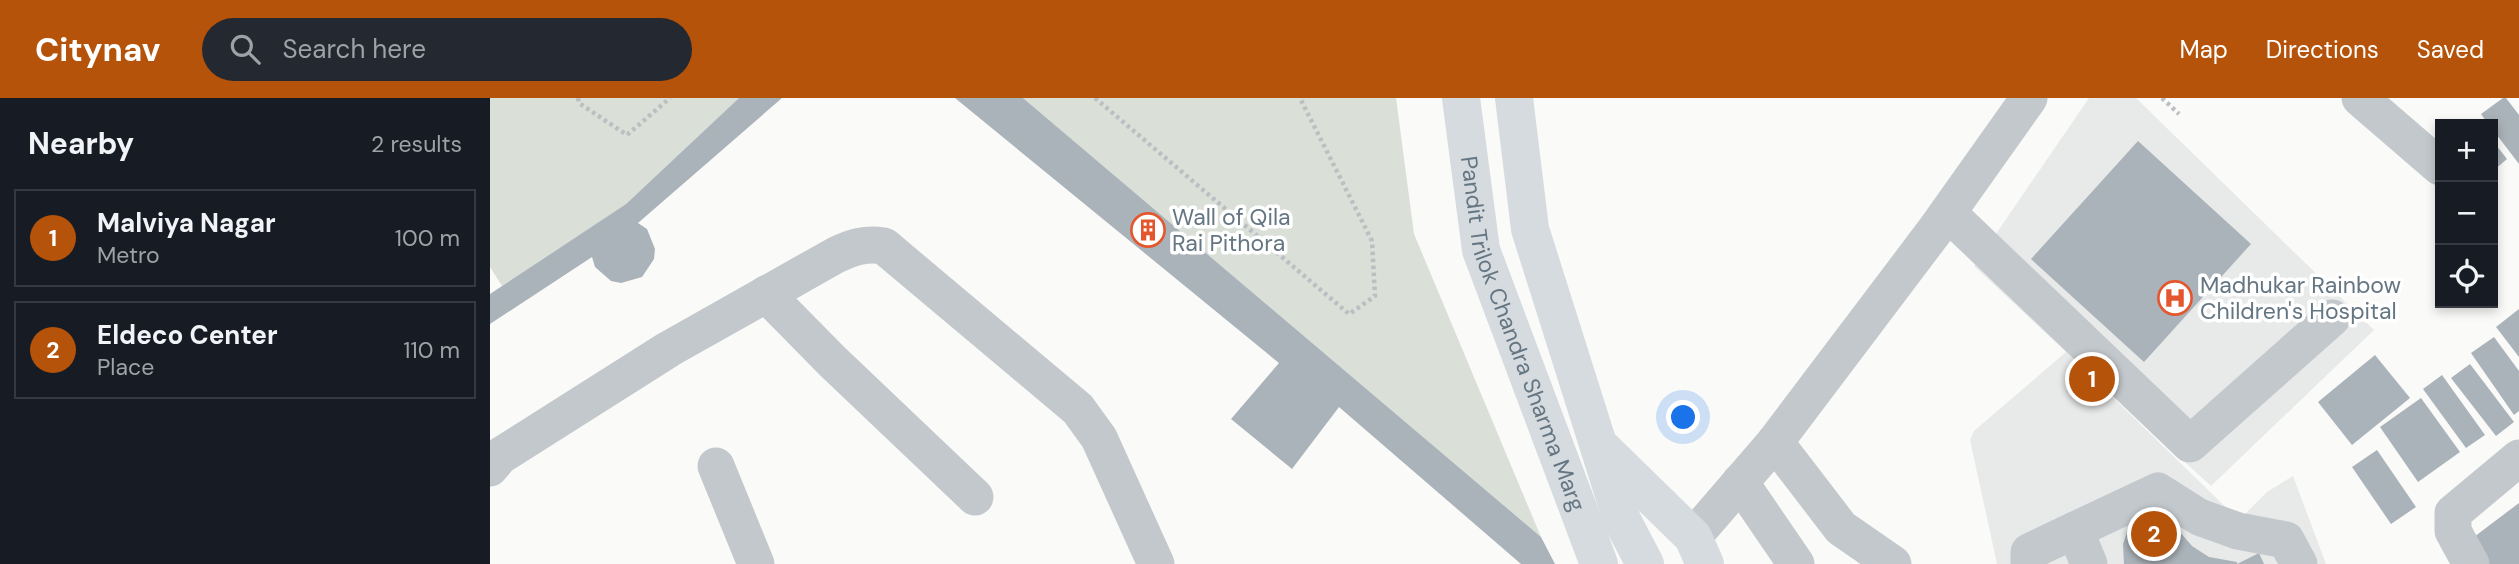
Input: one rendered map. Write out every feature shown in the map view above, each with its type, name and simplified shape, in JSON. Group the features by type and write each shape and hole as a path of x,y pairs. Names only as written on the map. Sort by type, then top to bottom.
{"main road":[{"name":"Pandit Trilok Chandra Sharma Marg","path":"1461,98 1481,250 1599,564"},
{"name":"Pandit Trilok Chandra Sharma Marg","path":"1514,98 1530,229 1622,520 1645,564"},
{"path":"1599,445 1699,551"}],"street":[{"path":"1699,551 1740,482 1775,442 1948,212 2029,98"},
{"path":"2360,98 2435,163"},
{"path":"1948,212 2190,444 2332,318"},
{"path":"490,468 499,456 658,356 855,246 871,244 884,246 1090,423 1127,497 1156,564"},
{"path":"766,294 975,497"},
{"path":"1775,442 1841,528 1893,564"},
{"path":"2471,564 2453,531 2453,513 2519,458"},
{"path":"716,466 756,564"},
{"path":"1740,482 1796,564"},
{"path":"2028,564 2029,551 2158,491 2199,517 2238,531 2286,540 2299,564"},
{"path":"2075,530 2088,564"}],"path":[{"path":"578,98 579,103 627,135 670,98"},
{"path":"1095,98 1349,314 1375,296 1372,240 1300,98"},
{"path":"2162,98 2179,114"}],"shaded area":[{"path":"490,98 739,98 626,204 502,286 490,267"},
{"path":"1023,98 1396,98 1414,234 1541,537"},
{"name":"Madhukar Rainbow Children's Hospital","path":"2089,98 2136,98 2374,330 2211,486 2096,381 2239,520 2267,492 2293,476 2326,564 1997,564 1970,440 1974,431 2066,352 1974,266"}],"building":[{"path":"739,98 782,98 638,223 647,229 655,249 654,259 642,277 621,283 611,281 595,267 592,257 490,324 490,294 626,204"},
{"name":"Wall of Qila Rai Pithora","path":"955,98 1023,98 1541,537 1555,564 1521,564 1339,407 1292,469 1231,419 1279,363"},
{"path":"2506,98 2519,115 2519,164 2498,137 2498,119 2484,119 2481,114"},
{"path":"2138,141 2251,244 2144,362 2031,259"},
{"path":"2498,147 2507,159 2498,167"},
{"path":"2519,309 2519,357 2496,327"},
{"path":"2494,337 2519,371 2519,411 2514,415 2471,353"},
{"path":"2375,355 2410,398 2352,445 2318,402"},
{"path":"2470,364 2514,422 2496,436 2451,378"},
{"path":"2442,375 2485,435 2466,448 2423,389"},
{"path":"2421,398 2460,452 2418,482 2380,427"},
{"path":"2377,450 2416,507 2391,524 2352,467"},
{"path":"2152,500 2192,546 2209,557 2237,564 2124,564 2123,544 2130,524"},
{"path":"2519,503 2519,564 2482,564 2466,543"},
{"path":"2259,553 2264,564 2237,564"}],"place":[{"name":"Wall of Qila Rai Pithora","path":"1148,230"},
{"name":"Madhukar Rainbow Children's Hospital","path":"2175,298"},
{"name":"Malviya Nagar","path":"2092,379"},
{"name":"Eldeco Center","path":"2154,534"}]}
